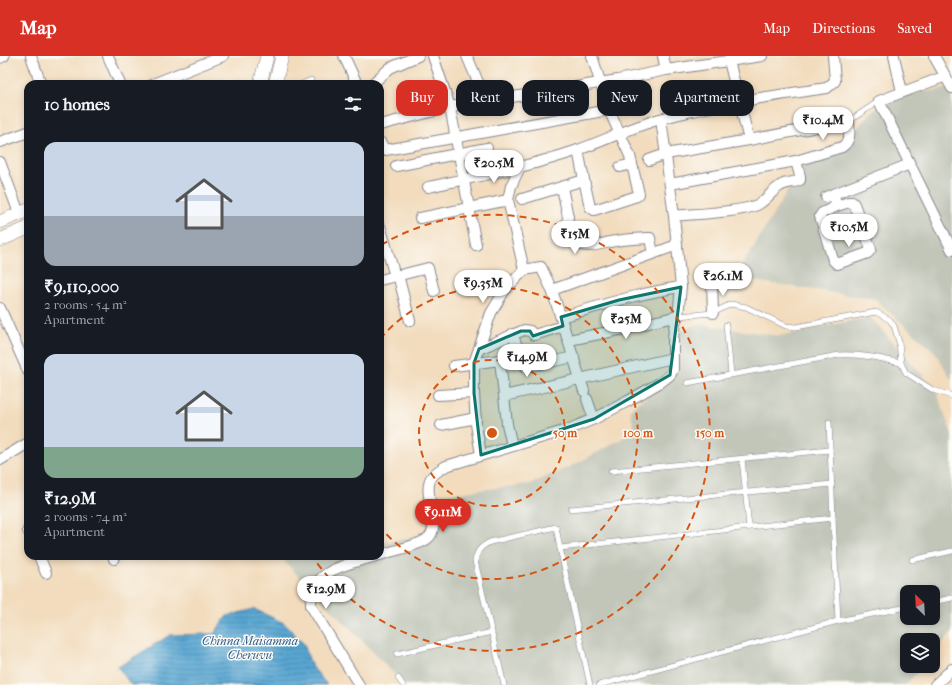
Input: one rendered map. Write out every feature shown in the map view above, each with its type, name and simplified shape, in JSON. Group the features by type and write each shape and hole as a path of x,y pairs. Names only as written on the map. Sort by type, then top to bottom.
{"street":[{"path":"0,58 4,56"},
{"path":"31,56 40,80"},
{"path":"108,56 118,80"},
{"path":"163,80 224,56"},
{"path":"261,80 267,56"},
{"path":"276,80 282,56"},
{"path":"344,56 355,80"},
{"path":"376,80 390,68 418,56"},
{"path":"433,56 450,107 476,245"},
{"path":"467,56 477,80"},
{"path":"592,56 600,80"},
{"path":"663,56 666,70"},
{"path":"618,80 666,70 699,61 762,56"},
{"path":"754,99 827,88 835,81 833,56"},
{"path":"894,56 902,92"},
{"path":"934,56 952,88"},
{"path":"726,60 732,80"},
{"path":"946,76 879,101 952,250"},
{"path":"514,96 597,83"},
{"path":"384,124 456,106"},
{"path":"384,148 385,150 456,138 597,112"},
{"path":"578,150 590,207 594,210 637,196 639,194 632,164 612,116"},
{"path":"428,187 520,167 578,150 620,133 674,116"},
{"path":"743,116 749,140"},
{"path":"384,554 423,542 432,534 433,526 428,489 430,479 446,466 567,430 594,419 661,382 673,370 675,322 678,316 681,287 674,216 661,119"},
{"path":"649,160 666,154 849,121 849,140 847,144 842,147 796,161 670,184"},
{"path":"0,142 24,133"},
{"path":"396,166 487,148"},
{"path":"674,216 740,210 758,205 779,186 786,182 794,183 800,180 796,161"},
{"path":"0,162 24,212 0,222"},
{"path":"620,167 632,164"},
{"path":"836,206 829,195 910,164"},
{"path":"520,167 511,186 508,200 524,270"},
{"path":"522,199 584,180"},
{"path":"562,187 568,217 567,223 574,242 582,246 590,246 616,241 650,238 653,254"},
{"path":"420,218 508,200"},
{"path":"849,202 854,204 871,249 868,253 836,264 833,260 820,216 822,212 836,206 849,202"},
{"path":"0,240 24,230"},
{"path":"384,238 410,321"},
{"path":"552,290 677,245"},
{"path":"481,455 474,393 474,363 483,332 491,313 504,290 524,270 541,267 552,290 594,419"},
{"path":"384,279 428,268 434,291"},
{"path":"712,281 712,313"},
{"path":"479,349 526,329 534,335 562,322 625,298 667,288 681,287"},
{"path":"0,308 24,361"},
{"path":"569,340 678,316"},
{"path":"512,334 526,367 574,357"},
{"path":"504,396 626,370 673,358"},
{"path":"454,366 500,360 506,418 512,446"},
{"path":"438,395 474,393"},
{"path":"441,425 476,418"},
{"path":"0,460 24,445"},
{"path":"41,560 46,573"},
{"path":"359,685 311,606 311,597 315,585 330,570 363,560"},
{"path":"935,685 952,669"}],"lane":[{"path":"849,121 879,101"},
{"path":"678,316 712,313 731,304 746,307 786,326 796,327 876,312 890,320 894,326 899,342 901,363 908,376 932,390 952,396"},
{"path":"726,325 731,374"},
{"path":"687,383 839,355 869,355 901,363"},
{"path":"829,422 838,621"},
{"path":"611,471 830,450"},
{"path":"742,459 749,527"},
{"path":"571,509 832,484"},
{"path":"560,548 833,518"},
{"path":"504,685 475,562 476,554 481,546 490,542 556,527 590,685"},
{"path":"912,560 952,552"},
{"path":"940,601 952,598"},
{"path":"599,685 838,621 900,609"},
{"path":"397,654 492,632"},
{"path":"398,678 403,685"}],"highlighted area":[{"path":"681,287 670,375 594,419 481,455 474,393 474,363 479,349 521,331 530,331 533,336 563,326 561,317 619,300"}],"shaded area":[{"path":"952,88 952,380 935,352 875,299 735,278 803,165 843,145 869,114 896,96"},
{"path":"870,317 936,390 952,435 952,632 940,646 940,633 900,633 900,673 916,673 906,685 405,685 284,561 384,560 384,542 429,534 423,497 530,484 580,462 635,431 630,410 674,374 674,334 697,324 779,336"}],"water":[{"name":"Chinna Maisamma Cheruvu","path":"254,609 284,623 304,644 311,665 327,685 131,685 118,667 170,635 214,634 227,616"}]}
